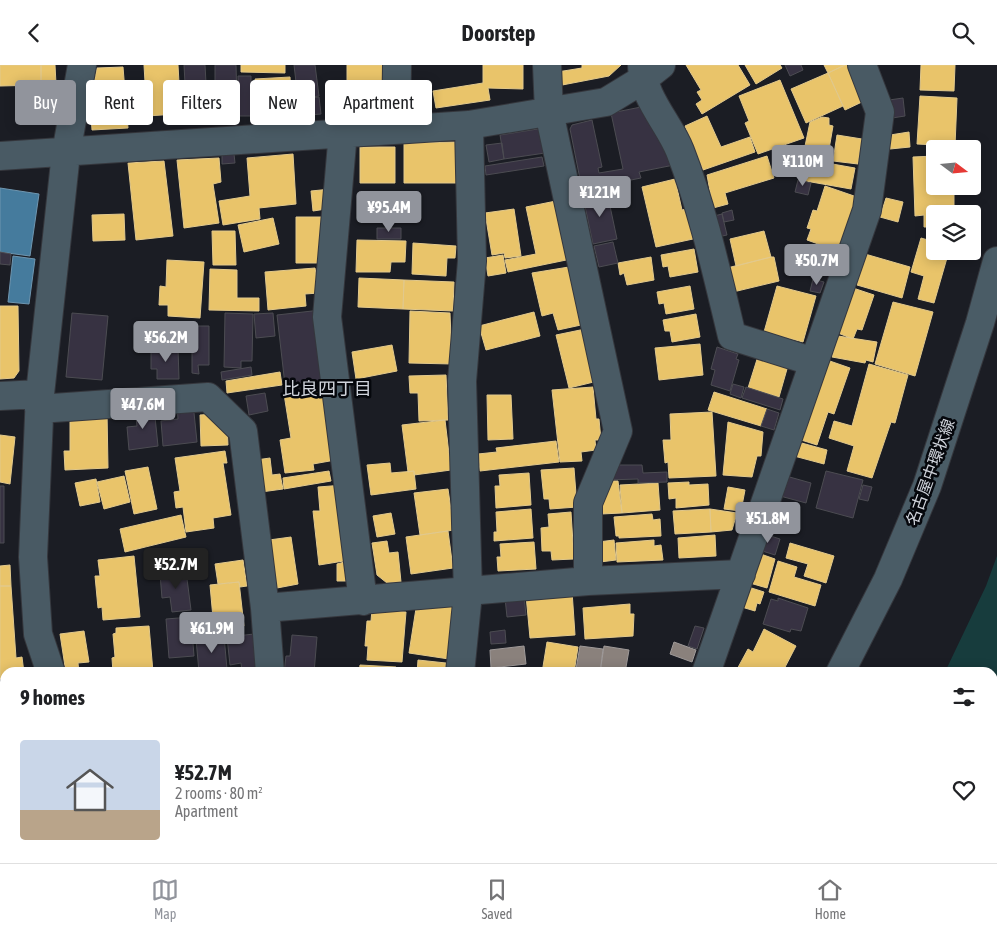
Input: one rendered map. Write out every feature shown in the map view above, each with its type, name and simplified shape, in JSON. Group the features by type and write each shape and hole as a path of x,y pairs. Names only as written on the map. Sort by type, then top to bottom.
{"main road":[{"name":"名古屋中環状線","path":"843,667 888,579 927,486 980,323 997,261"}],"street":[{"path":"48,667 38,634 33,557 39,401 66,153 82,65"},
{"path":"396,128 397,65"},
{"path":"547,65 548,112 618,431 588,503 588,581"},
{"path":"708,667 867,210 880,112 862,65"},
{"path":"0,156 66,153 343,131 469,125 606,102 648,70 680,151 708,242 732,336 814,362"},
{"path":"461,667 468,593 462,381 472,261 469,125"},
{"path":"343,131 327,317 363,601"},
{"path":"0,397 39,401 208,397 243,431 265,608 270,667"},
{"path":"265,608 468,593 588,581 740,574"}],"shaded area":[{"path":"997,556 997,667 947,667 986,586"}],"building: Homes":[{"path":"0,65 41,65 41,80 15,80 15,86 0,86"},
{"path":"41,65 55,65 56,80 41,80"},
{"path":"144,65 178,65 179,80 163,80 163,115 153,116 153,80 145,80"},
{"path":"241,65 285,65 285,73 241,72"},
{"path":"347,65 387,65 387,80 347,80"},
{"path":"483,65 523,65 523,89 488,88 490,100 436,108 433,91 483,83"},
{"path":"582,65 621,65 609,76 557,86 551,73 582,68"},
{"path":"686,65 738,65 750,85 702,114 696,104 702,100 697,92 701,90"},
{"path":"745,65 780,65 782,68 756,84"},
{"path":"824,65 845,65 828,73"},
{"path":"848,65 864,101 845,110 828,73"},
{"path":"921,65 955,65 954,91 920,90"},
{"path":"123,67 124,80 94,80 97,68"},
{"path":"828,73 843,106 806,123 791,89"},
{"path":"290,77 290,80 255,80"},
{"path":"780,80 804,138 758,154 745,123 749,121 739,96"},
{"path":"920,96 957,98 955,140 926,140 926,144 917,144"},
{"path":"707,116 721,147 750,137 755,152 703,170 685,126"},
{"path":"822,117 829,118 829,125 833,126 828,155 804,151 810,122"},
{"path":"92,125 128,125 128,128 92,130"},
{"path":"909,132 910,147 890,149 890,135"},
{"path":"837,135 862,139 858,164 833,161"},
{"path":"456,142 460,183 404,183 404,143"},
{"path":"360,147 395,147 395,183 360,183"},
{"path":"293,154 296,204 259,208 260,219 223,225 219,201 250,196 247,158"},
{"path":"767,156 774,178 725,193 728,204 713,208 707,175"},
{"path":"926,156 926,195 954,195 954,205 926,205 926,227 924,227 924,215 915,216 913,157"},
{"path":"219,158 221,182 213,184 219,223 184,228 177,160"},
{"path":"804,159 855,168 851,189 800,180"},
{"path":"164,161 173,236 136,240 128,163"},
{"path":"675,179 682,210 686,209 693,239 656,247 642,187"},
{"path":"825,186 857,197 838,251 807,240 811,229 807,228 813,210 817,211"},
{"path":"331,189 333,208 313,211 311,191"},
{"path":"886,198 903,202 898,222 880,217"},
{"path":"561,200 576,258 508,272 505,260 536,254 526,207"},
{"path":"514,209 521,256 505,258 504,253 492,255 485,213"},
{"path":"124,214 125,240 93,241 92,215"},
{"path":"296,217 329,217 329,263 296,263"},
{"path":"273,218 279,244 244,252 238,225"},
{"path":"212,231 235,231 236,265 213,265"},
{"path":"764,231 771,257 736,266 730,239"},
{"path":"921,238 926,239 926,260 946,260 934,303 918,299 924,276 911,272"},
{"path":"357,240 406,241 405,262 391,262 390,272 356,272"},
{"path":"413,243 456,246 455,258 447,258 446,276 412,274"},
{"path":"694,249 698,272 670,277 668,266 663,267 661,255"},
{"path":"865,254 910,267 902,298 857,285"},
{"path":"503,255 506,273 488,276 485,258"},
{"path":"651,257 654,280 627,285 624,273 620,275 618,263"},
{"path":"774,257 779,281 733,292 727,268"},
{"path":"167,260 204,262 200,318 168,316 168,305 159,305 160,286 166,287"},
{"path":"575,266 587,312 578,314 581,325 558,330 553,313 542,316 532,273"},
{"path":"315,268 319,293 305,294 306,306 268,310 265,272"},
{"path":"210,269 237,270 237,298 259,298 259,311 209,310"},
{"path":"359,278 404,280 403,309 358,307"},
{"path":"404,280 454,282 453,311 403,309"},
{"path":"690,286 694,309 666,314 664,303 659,304 657,292"},
{"path":"777,286 816,296 803,342 764,332"},
{"path":"853,288 874,295 862,330 857,329 853,339 838,333"},
{"path":"893,302 933,312 915,376 875,364"},
{"path":"0,306 18,306 19,371 14,378 0,379"},
{"path":"410,311 450,313 452,364 409,363"},
{"path":"534,312 540,336 486,350 479,326"},
{"path":"696,314 700,337 672,342 670,331 665,331 663,320"},
{"path":"590,328 602,380 569,388 556,335"},
{"path":"838,336 877,342 873,362 866,360 865,363 832,357"},
{"path":"700,344 703,375 659,380 655,348"},
{"path":"392,345 397,371 356,379 352,352"},
{"path":"759,353 789,362 779,397 748,388"},
{"path":"824,359 850,368 834,414 828,412 817,445 798,439"},
{"path":"869,364 908,375 895,423 891,422 872,478 847,471 854,446 829,438 834,421 852,426"},
{"path":"280,372 282,385 227,393 226,381"},
{"path":"446,375 448,420 419,421 418,393 410,393 409,376"},
{"path":"330,386 341,459 313,464 314,470 285,473 280,440 291,438 284,394"},
{"path":"593,387 596,419 599,419 601,440 595,440 596,450 581,452 582,461 560,462 552,390"},
{"path":"714,392 767,409 761,426 708,410"},
{"path":"487,395 511,395 513,439 488,440"},
{"path":"107,412 108,468 65,470 64,451 70,451 70,413"},
{"path":"712,412 716,476 669,478 668,462 665,463 663,440 671,440 670,414"},
{"path":"215,414 227,423 228,445 201,446 200,415"},
{"path":"445,420 451,470 414,475 414,471 408,472 402,425"},
{"path":"728,422 763,432 761,456 757,456 752,477 723,475"},
{"path":"0,435 15,437 10,484 0,482"},
{"path":"556,441 559,462 480,471 478,454 497,452 496,448"},
{"path":"798,442 827,450 824,464 794,456"},
{"path":"225,451 227,463 223,463 231,515 213,518 214,528 186,532 183,507 176,508 174,492 180,491 175,458"},
{"path":"270,458 272,475 280,474 283,489 261,492 256,460"},
{"path":"390,463 391,473 414,471 416,489 371,495 367,465"},
{"path":"148,467 157,509 134,514 125,471"},
{"path":"574,468 577,507 550,509 549,499 544,499 541,470"},
{"path":"329,471 331,481 284,489 283,478"},
{"path":"529,473 531,505 496,508 495,486 500,486 499,475"},
{"path":"124,476 130,502 104,509 97,482"},
{"path":"96,479 100,502 80,506 75,483"},
{"path":"606,481 618,481 622,513 601,514"},
{"path":"689,482 689,485 708,484 709,505 676,508 676,498 669,499 668,483"},
{"path":"658,483 660,510 622,513 620,485"},
{"path":"344,485 356,559 319,565 313,511 320,511 318,487"},
{"path":"728,487 745,490 741,511 724,509"},
{"path":"448,489 454,530 420,535 414,493"},
{"path":"531,509 533,538 494,541 494,532 497,532 496,512"},
{"path":"710,509 711,532 675,534 673,511"},
{"path":"710,509 737,513 732,530 711,532"},
{"path":"571,512 574,559 552,560 551,551 542,551 541,528 549,527 548,514"},
{"path":"391,513 395,534 377,537 373,516"},
{"path":"652,514 653,520 660,519 661,536 619,538 619,536 616,536 614,517"},
{"path":"181,515 186,537 125,552 120,529"},
{"path":"448,531 453,568 411,574 406,537"},
{"path":"715,535 716,556 679,558 678,538"},
{"path":"291,537 298,584 277,588 269,540"},
{"path":"614,540 616,560 600,562 598,542"},
{"path":"654,540 654,546 661,545 663,560 617,562 616,543"},
{"path":"387,541 389,553 398,552 401,582 387,583 377,575 372,543"},
{"path":"534,542 536,569 498,571 497,557 501,557 500,544"},
{"path":"790,543 834,556 826,583 804,576 808,564 786,558"},
{"path":"752,551 775,559 767,588 743,581"},
{"path":"134,556 140,617 103,620 102,607 98,608 95,576 100,576 98,560"},
{"path":"356,559 353,581 337,581 337,564"},
{"path":"243,560 247,586 240,587 239,582 218,584 215,564"},
{"path":"778,561 797,567 794,577 821,585 815,606 769,592"},
{"path":"10,565 11,586 0,586 0,566"},
{"path":"239,582 244,626 214,629 210,585"},
{"path":"742,585 764,592 760,604 757,603 755,611 735,605"},
{"path":"0,586 11,586 16,658 22,657 23,667 0,667"},
{"path":"572,591 575,635 530,638 526,595"},
{"path":"417,602 455,607 449,659 409,653"},
{"path":"630,604 630,614 634,614 633,636 585,639 583,608"},
{"path":"372,609 406,612 402,662 367,660 368,646 365,646 367,621 371,621"},
{"path":"149,626 153,667 113,667 112,658 115,657 113,634 116,633 116,628"},
{"path":"764,629 796,646 785,667 738,667 748,649 753,652"},
{"path":"84,631 89,662 78,663 78,667 65,667 60,634"},
{"path":"547,642 578,647 575,667 543,667"},
{"path":"418,660 446,663 446,667 417,667"},
{"path":"360,665 396,667 360,667"}],"building: Public":[{"path":"0,188 39,194 30,256 0,252"},
{"path":"13,256 35,259 29,304 8,302"}],"building: Industry":[{"path":"674,642 696,650 692,662 670,654"},
{"path":"524,646 526,664 491,667 490,650"},
{"path":"580,646 603,649 601,667 576,667"},
{"path":"604,646 629,650 626,667 601,667"}],"building: Other":[{"path":"184,65 205,65 206,80 185,80"},
{"path":"215,65 236,65 236,80 215,80"},
{"path":"294,65 315,65 319,96 315,97 315,80 296,80"},
{"path":"785,65 801,65 803,70 790,76"},
{"path":"238,76 251,76 250,116 240,116 240,80 238,80"},
{"path":"319,97 321,114 315,115 315,98"},
{"path":"903,98 905,116 892,118 889,100"},
{"path":"651,105 674,165 639,172 641,178 626,181 627,186 583,194 570,129 572,125 592,120 602,167 598,168 599,173 623,169 611,113"},
{"path":"544,128 552,152 504,159 500,135"},
{"path":"502,143 504,159 489,162 486,145"},
{"path":"234,154 235,163 222,164 222,155"},
{"path":"542,157 544,166 486,175 485,166"},
{"path":"798,180 811,183 808,195 795,192"},
{"path":"607,192 617,239 593,244 583,197"},
{"path":"732,210 734,220 724,222 722,213"},
{"path":"722,214 727,235 718,237 714,216"},
{"path":"377,228 401,228 401,239 377,239"},
{"path":"613,242 618,263 599,267 594,246"},
{"path":"0,252 11,254 10,265 0,264"},
{"path":"813,279 824,282 820,293 810,291"},
{"path":"321,310 329,380 285,385 277,315"},
{"path":"72,313 108,316 102,380 66,377"},
{"path":"225,313 253,314 252,361 241,361 241,368 224,367"},
{"path":"273,313 275,336 256,338 254,314"},
{"path":"192,326 209,326 209,365 198,365 199,374 192,373"},
{"path":"717,347 738,354 736,359 739,360 730,391 711,385 715,370 711,369"},
{"path":"151,348 178,348 179,379 157,379 157,369 151,369"},
{"path":"251,367 252,375 222,380 221,372"},
{"path":"733,384 744,387 741,398 730,394"},
{"path":"746,387 783,399 780,410 742,398"},
{"path":"265,393 268,411 249,415 246,396"},
{"path":"193,403 197,442 163,446 161,421 178,419 177,404"},
{"path":"154,407 158,446 129,450 127,427 137,426 135,409"},
{"path":"767,409 779,413 774,430 761,426"},
{"path":"613,465 642,465 643,473 667,472 667,482 638,483 638,479 606,480"},
{"path":"826,471 863,480 853,518 816,508"},
{"path":"786,476 811,483 806,503 780,496"},
{"path":"863,485 872,487 868,501 859,499"},
{"path":"0,486 4,486 4,543 0,543"},
{"path":"761,533 780,539 775,555 756,549"},
{"path":"186,571 191,610 172,612 170,597 162,598 160,574"},
{"path":"524,596 526,615 507,617 505,598"},
{"path":"778,598 808,608 801,631 791,629 790,632 763,624 771,599 778,601"},
{"path":"191,617 194,656 169,658 166,619"},
{"path":"695,626 704,628 697,649 688,646"},
{"path":"505,630 506,643 491,644 490,632"},
{"path":"254,634 258,667 242,667 241,663 230,665 227,637"},
{"path":"292,635 317,637 314,667 285,667 286,656 290,656"},
{"path":"224,636 227,667 199,667 196,639"}],"district":[{"name":"比良四丁目","path":"327,388"}]}
